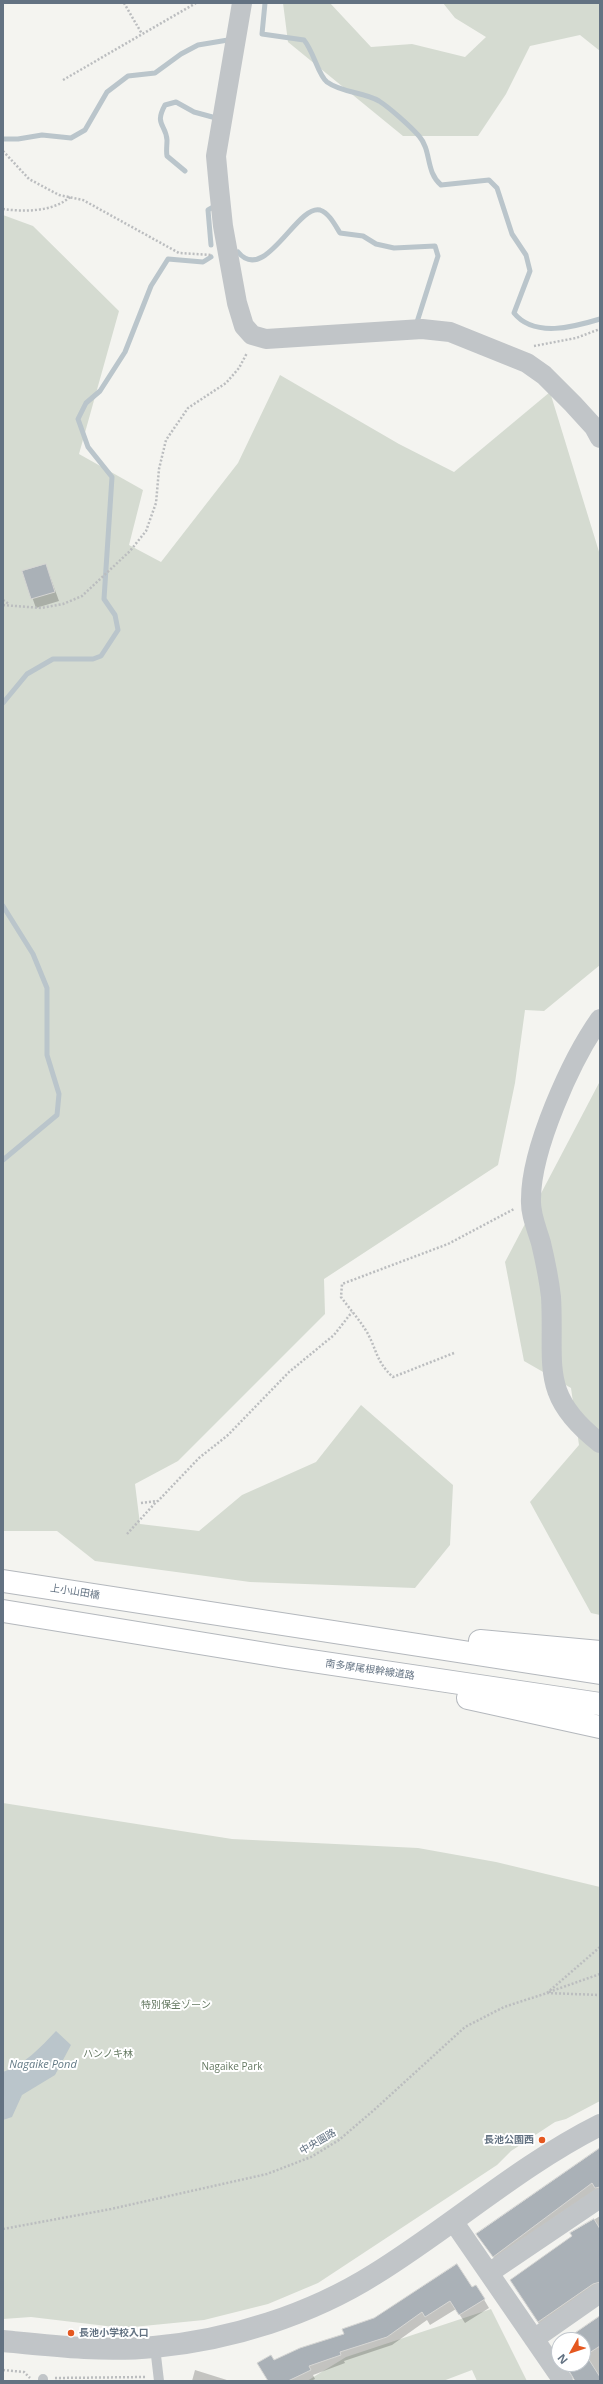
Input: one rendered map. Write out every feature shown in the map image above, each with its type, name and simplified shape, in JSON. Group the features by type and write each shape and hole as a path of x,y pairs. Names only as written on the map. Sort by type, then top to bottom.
{"main road":[{"name":"上小山田橋","path":"3,1581 220,1616"},
{"name":"南多摩尾根幹線道路","path":"3,1612 286,1657 600,1704"},
{"path":"220,1616 600,1652"},
{"path":"220,1616 600,1673"},
{"path":"286,1657 600,1726"}],"street":[{"path":"242,3 216,156 227,254 237,303 244,326 252,335 266,339 422,329 450,332 527,363 544,375 573,404 594,428 600,438"},
{"path":"600,1019 577,1056 565,1079 543,1139 533,1177 530,1199 550,1295 552,1376 556,1392 576,1422 600,1444"},
{"path":"3,2341 72,2348 154,2347 207,2339 254,2327 301,2311 340,2294 375,2274 567,2143 600,2125"},
{"path":"489,2273 600,2198"},
{"path":"453,2221 563,2381"},
{"path":"534,2339 600,2294"}],"lane":[{"path":"154,2347 159,2379"}],"path":[{"path":"124,3 142,34"},
{"path":"63,80 196,3"},
{"path":"3,151 30,180 59,195 83,200 179,253 214,255 227,254"},
{"path":"3,209 33,210 56,206 70,197"},
{"path":"531,346 576,338 600,329"},
{"path":"3,605 41,608 63,604 82,596 130,551 146,531 156,503 159,469 166,440 188,408 226,384 239,368 252,335"},
{"path":"3,600 10,606"},
{"path":"454,1353 392,1377 377,1360 374,1346 365,1329 341,1297 342,1284 448,1244 530,1199"},
{"path":"127,1534 199,1458 228,1435 289,1372 334,1335 352,1312"},
{"path":"141,1503 158,1501"},
{"path":"547,1993 600,1948"},
{"path":"547,1993 600,1974"},
{"name":"中央園路","path":"3,2229 111,2209 267,2174 311,2157 339,2140 369,2115 465,2027 504,2007 547,1993 600,1995"},
{"path":"3,2370 24,2372 31,2379 43,2380 76,2377 159,2379"}],"green space":[{"path":"283,3 330,3 371,47 412,44 465,57 486,37 455,18 443,3 600,3 600,51 580,35 530,46 506,94 478,136 403,136 288,42"},
{"path":"3,215 33,226 119,311 79,454 143,490 129,545 161,562 238,463 280,375 399,444 454,472 550,392 600,555 600,965 544,1011 525,1010 515,1083 498,1165 324,1279 325,1314 178,1461 135,1484 140,1524 199,1531 242,1495 316,1462 361,1405 453,1485 450,1545 415,1588 250,1582 95,1561 57,1531 3,1531"},
{"path":"599,1083 600,1615 591,1613 530,1502 579,1445 571,1388 524,1361 505,1262"},
{"name":"Nagaike Park","path":"3,1803 232,1839 418,1848 496,1862 600,1887 600,2101 566,2119 555,2122 511,2151 497,2165 318,2283 268,2304 204,2320 123,2328 31,2317 3,2319"},
{"path":"491,2309 527,2381 477,2381 472,2370 443,2381 307,2381 346,2357"}],"water":[{"name":"Nagaike Pond","path":"56,2031 71,2045 55,2075 22,2095 12,2117 3,2120 3,2072 25,2060"}],"building":[{"path":"46,564 55,592 31,599 22,571"},
{"path":"600,2148 600,2187 595,2188 592,2183 493,2257 476,2234"},
{"path":"594,2219 600,2229 600,2282 593,2284 538,2322 510,2280 572,2236 570,2233"},
{"path":"457,2264 472,2287 476,2285 485,2299 459,2315 450,2301 425,2317 422,2312 387,2337 340,2352 341,2355 309,2366 311,2370 288,2381 268,2381 257,2363 271,2355 274,2360 300,2348 344,2334 342,2329 374,2318"},
{"path":"600,2316 600,2346 591,2352 591,2332 577,2332"},
{"path":"591,2363 600,2377 600,2381 575,2381 570,2372 591,2372"}],"waterway":[{"path":"265,3 262,34 304,40 311,51 321,74 327,82 333,86 379,101 405,122 423,142 426,148 430,167 441,185 489,180 497,188 512,234 526,255 530,271 514,313 522,321 532,326 555,328 578,325 600,319"},
{"path":"3,139 18,139 42,135 71,138 85,130 107,92 128,76 155,73 181,54 198,45 228,40"},
{"path":"185,171 167,156 167,140 161,121 162,112 165,105 176,102 194,112 216,118"},
{"path":"211,245 208,210 215,206"},
{"path":"238,252 248,259 259,259 270,252 301,219 311,211 320,210 329,216 340,233 363,236 376,244 394,248 435,246 438,256 417,322"},
{"path":"3,703 27,674 53,659 93,659 101,656 118,630 115,615 104,599 112,477 88,447 78,419 86,403 100,391 125,352 151,286 168,259 203,262 211,257"},
{"path":"3,906 33,954 47,988 47,1055 59,1094 57,1115 3,1160"}],"place":[{"name":"長池公園西","path":"542,2140"},
{"name":"長池小学校入口","path":"71,2333"}],"park label":[{"name":"特別保全ゾーン","path":"176,2005"},
{"name":"ハンノキ林","path":"108,2054"}]}
